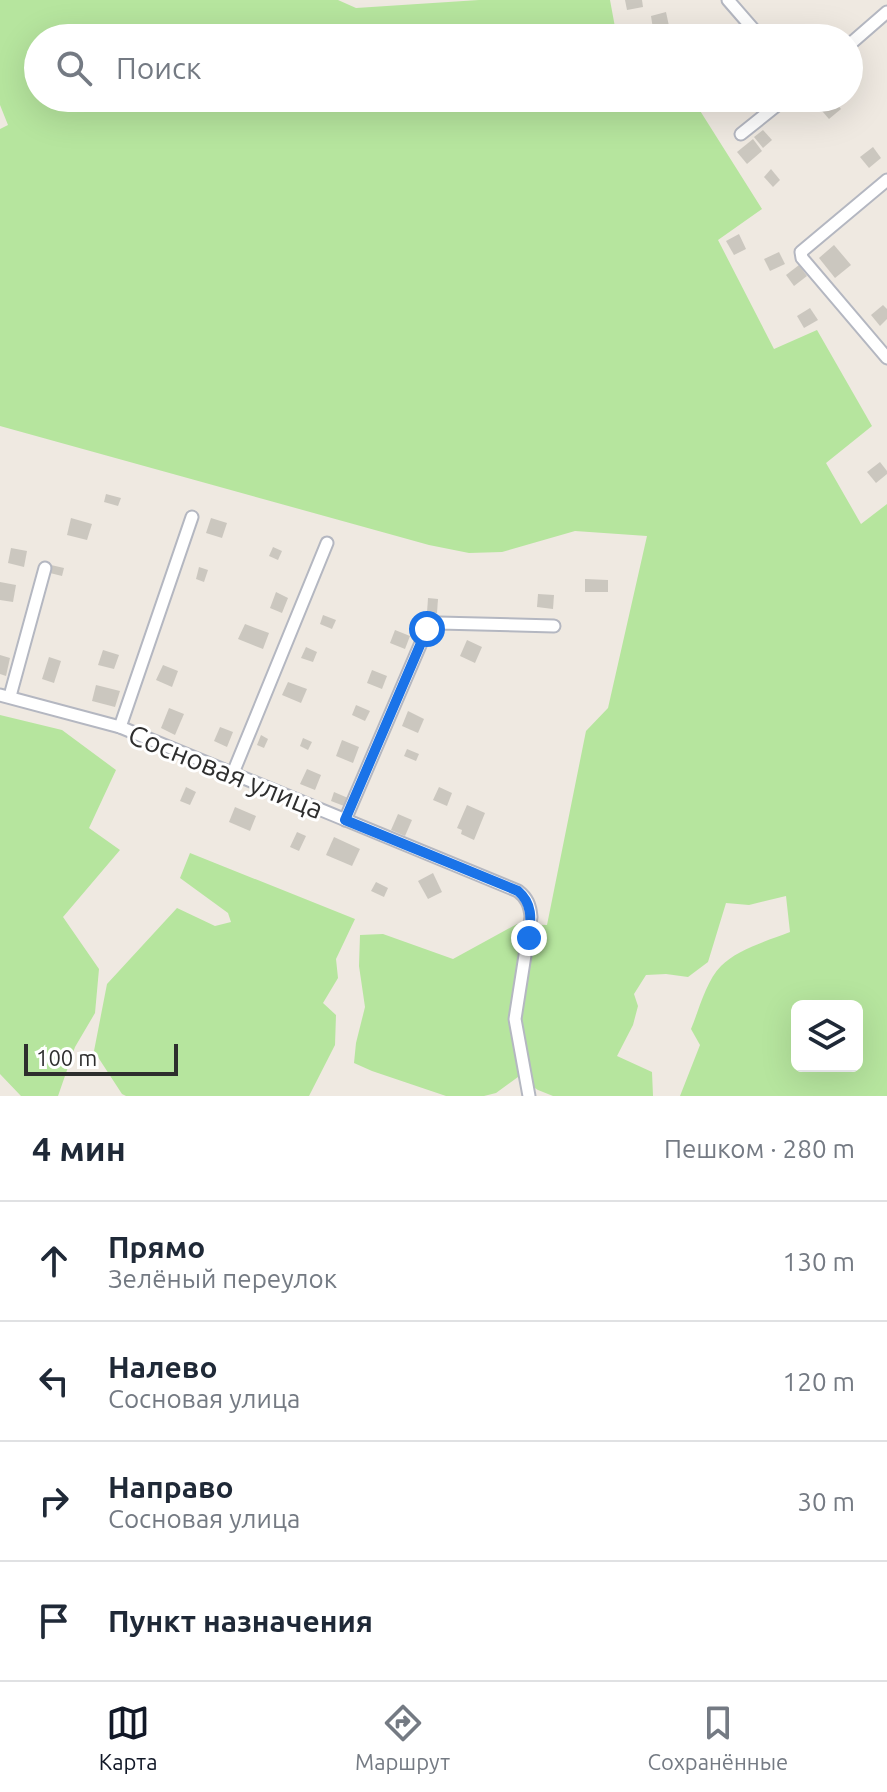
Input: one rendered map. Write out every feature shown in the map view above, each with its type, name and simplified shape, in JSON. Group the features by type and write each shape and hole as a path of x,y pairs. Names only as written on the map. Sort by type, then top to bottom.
{"street":[{"path":"728,0 749,24"},
{"path":"863,33 887,12"},
{"path":"741,134 768,112"},
{"path":"884,349 802,258 801,252 887,180"},
{"path":"120,727 192,517"},
{"path":"233,773 327,543"},
{"path":"5,695 45,568"},
{"path":"345,820 431,625 554,626"},
{"name":"Сосновая улица","path":"5,695 120,727 518,891 530,906 531,917 515,1019 529,1096"}],"green space":[{"path":"0,0 338,0 356,8 479,0 610,0 614,24 24,24 24,112 701,112 762,209 718,240 774,349 817,330 872,426 826,463 861,524 887,504 887,1096 680,1096 700,1045 691,1029 711,980 721,966 735,955 790,932 786,896 749,905 726,903 708,962 688,977 646,975 634,994 638,1006 633,1025 617,1056 652,1072 653,1096 553,1096 518,1077 496,1093 446,1096 354,1063 365,1007 359,966 360,935 383,934 453,959 517,924 547,925 586,731 608,708 647,536 575,531 502,552 469,553 429,545 0,426 0,129 8,125 0,105"},
{"path":"0,715 62,730 116,770 89,828 120,850 63,917 99,969 95,1013 75,1047 58,1096 21,1096 0,1074"},
{"path":"190,853 355,919 336,959 338,978 323,1003 336,1015 335,1045 309,1096 126,1096 94,1051 107,984 177,908 215,926 231,922 228,913 180,878"}],"building":[{"path":"625,0 642,0 643,7 627,10"},
{"path":"666,12 669,24 652,24 651,16"},
{"path":"823,112 837,112 829,119"},
{"path":"763,130 772,140 763,148 754,137"},
{"path":"753,139 762,151 747,164 737,152"},
{"path":"873,147 881,158 869,168 860,157"},
{"path":"771,169 780,180 773,187 764,177"},
{"path":"739,234 746,249 734,255 726,241"},
{"path":"834,245 851,265 835,278 819,258"},
{"path":"779,252 785,264 770,271 764,259"},
{"path":"799,265 807,276 794,286 786,275"},
{"path":"883,305 887,309 887,319 880,326 871,315"},
{"path":"810,308 818,320 804,328 797,316"},
{"path":"880,462 887,474 876,483 867,472"},
{"path":"106,494 121,498 118,506 104,502"},
{"path":"71,518 92,524 87,540 67,535"},
{"path":"211,518 227,523 222,538 206,533"},
{"path":"273,547 282,551 278,560 269,556"},
{"path":"11,548 27,551 24,567 8,563"},
{"path":"51,565 64,568 62,576 50,573"},
{"path":"199,567 208,570 204,582 196,579"},
{"path":"585,579 608,580 608,592 585,592"},
{"path":"0,582 16,585 13,602 0,600"},
{"path":"276,592 288,598 282,613 270,608"},
{"path":"538,594 554,595 553,609 537,607"},
{"path":"428,598 438,599 437,613 427,613"},
{"path":"323,615 336,620 332,629 320,624"},
{"path":"245,624 269,633 263,649 238,639"},
{"path":"395,630 410,636 405,649 390,643"},
{"path":"467,640 482,647 475,663 460,656"},
{"path":"306,647 317,652 313,662 301,658"},
{"path":"103,650 119,655 114,669 98,665"},
{"path":"0,655 10,658 6,676 0,674"},
{"path":"49,657 61,661 54,683 42,679"},
{"path":"163,665 178,671 172,687 156,680"},
{"path":"372,670 387,676 382,689 367,683"},
{"path":"288,682 307,689 301,703 282,695"},
{"path":"96,685 120,691 115,707 92,701"},
{"path":"356,705 370,711 365,721 352,715"},
{"path":"169,708 184,714 175,735 161,728"},
{"path":"408,711 424,719 418,733 402,726"},
{"path":"220,727 233,732 227,747 214,741"},
{"path":"261,735 268,739 264,748 257,745"},
{"path":"303,738 312,742 308,750 300,746"},
{"path":"342,740 359,747 353,763 336,756"},
{"path":"407,749 419,754 416,761 404,756"},
{"path":"307,769 321,775 315,790 300,784"},
{"path":"186,787 196,792 190,805 180,801"},
{"path":"439,787 452,793 447,806 433,800"},
{"path":"334,792 348,798 344,806 331,801"},
{"path":"467,805 485,813 474,840 461,834 462,830 457,828"},
{"path":"235,807 256,816 250,831 229,822"},
{"path":"398,814 412,820 405,836 391,830"},
{"path":"297,832 306,836 299,851 290,847"},
{"path":"334,837 360,849 352,866 326,855"},
{"path":"433,873 442,892 428,899 418,881"},
{"path":"376,882 388,888 384,897 371,891"}],"route":[{"path":"427,629 345,820 518,891 530,906 529,938"}]}
